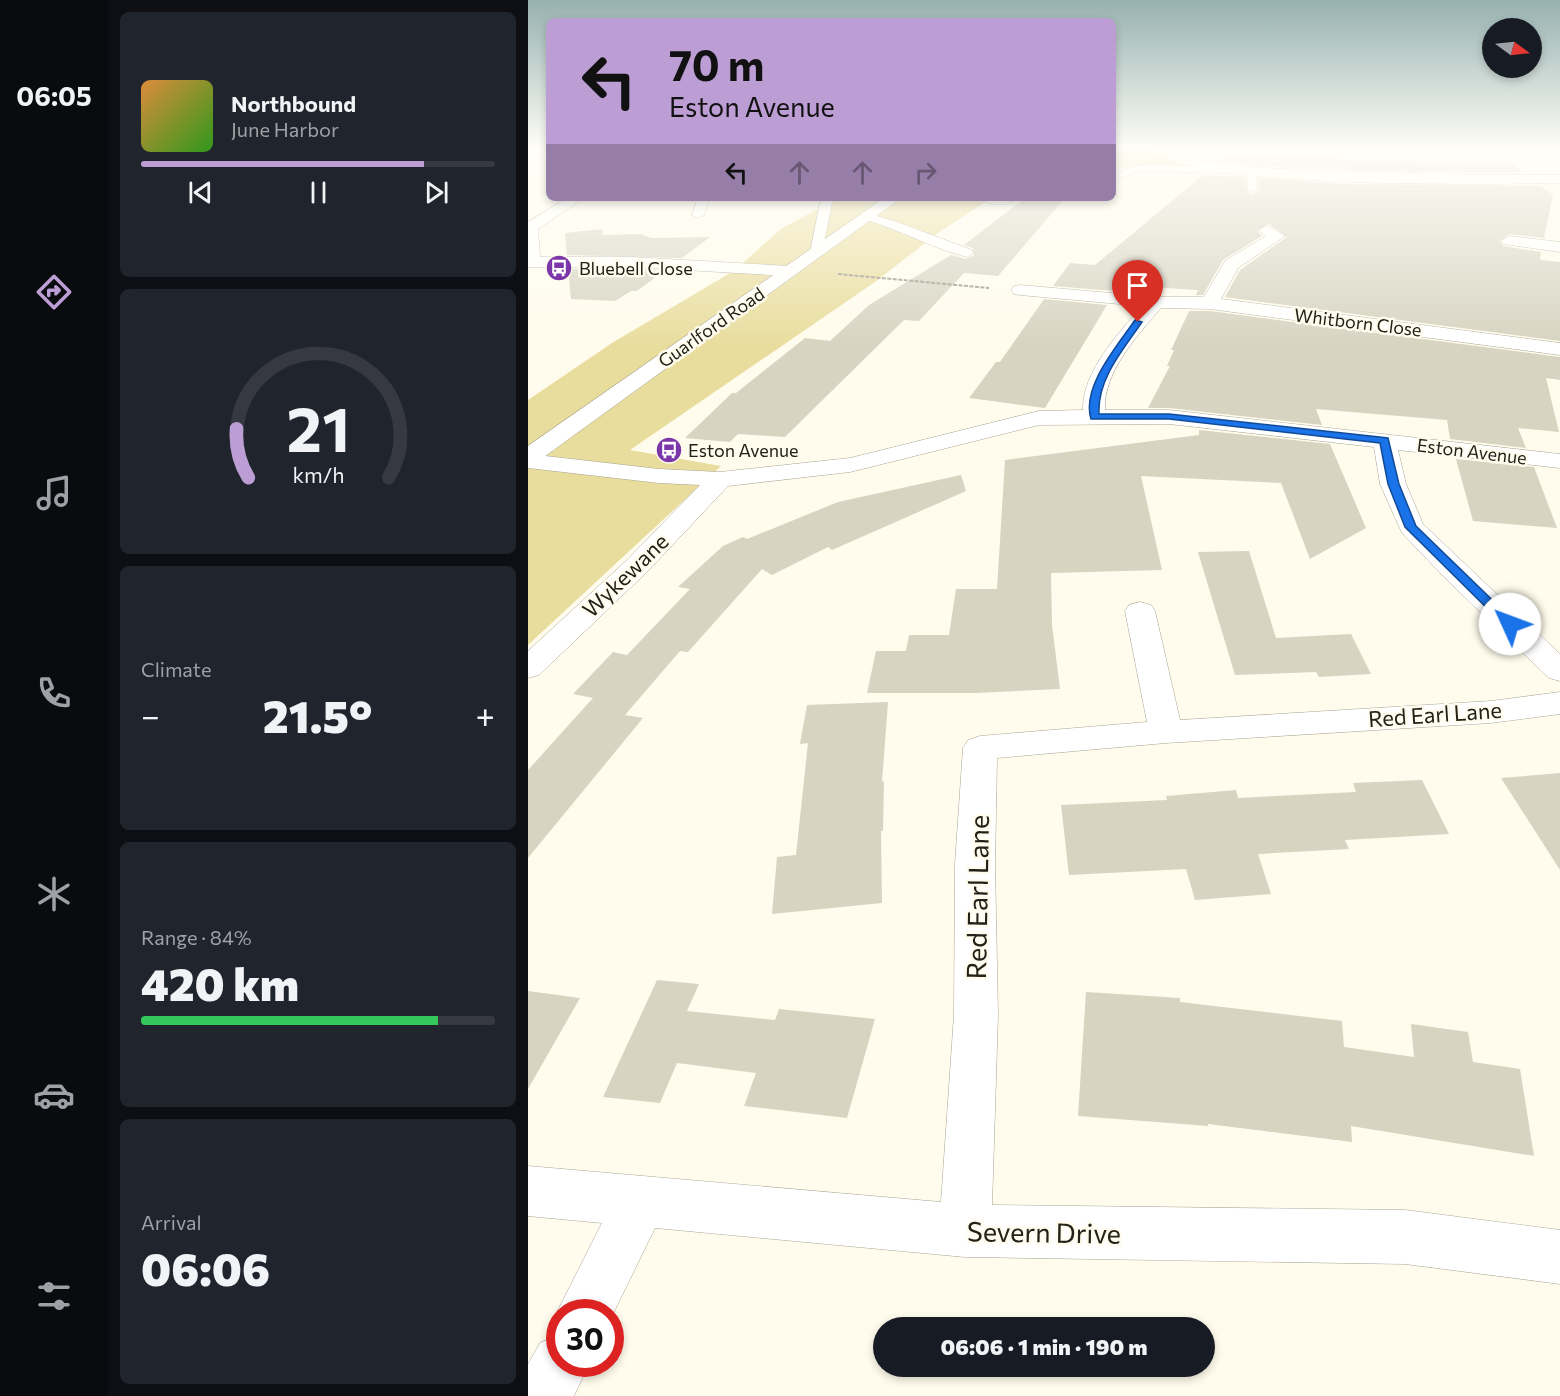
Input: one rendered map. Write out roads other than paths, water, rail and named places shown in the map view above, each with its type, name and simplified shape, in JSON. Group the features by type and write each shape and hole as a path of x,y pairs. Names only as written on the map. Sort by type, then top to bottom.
{"street":[{"path":"551,214 530,227 530,262 632,262 789,271"},
{"name":"Guarlford Road","path":"528,459 871,214"},
{"path":"1210,303 1231,265 1277,234"},
{"path":"1509,241 1560,247"},
{"name":"Whitborn Close","path":"1020,290 1156,302 1210,303 1560,349"},
{"path":"1094,417 1093,398 1100,380 1138,322 1156,302"},
{"name":"Eston Avenue","path":"528,459 659,476 720,479 850,465 1039,418 1169,417 1560,461"},
{"path":"1384,440 1393,484 1411,527 1460,577 1560,670"},
{"name":"Wykewane","path":"528,668 636,567 720,479"},
{"path":"1140,611 1166,732"},
{"name":"Red Earl Lane","path":"965,1231 976,1015 975,864 980,748 1166,732 1491,712 1560,703"},
{"name":"Severn Drive","path":"528,1191 965,1231 1405,1237 1560,1257"},
{"path":"592,1299 641,1202"},
{"path":"543,1396 553,1377"}],"lane":[{"path":"816,253 824,214"},
{"path":"867,217 886,220 913,234 967,253"}],"place":[{"name":"Bluebell Close","path":"559,268"},
{"name":"Eston Avenue","path":"669,450"}]}
